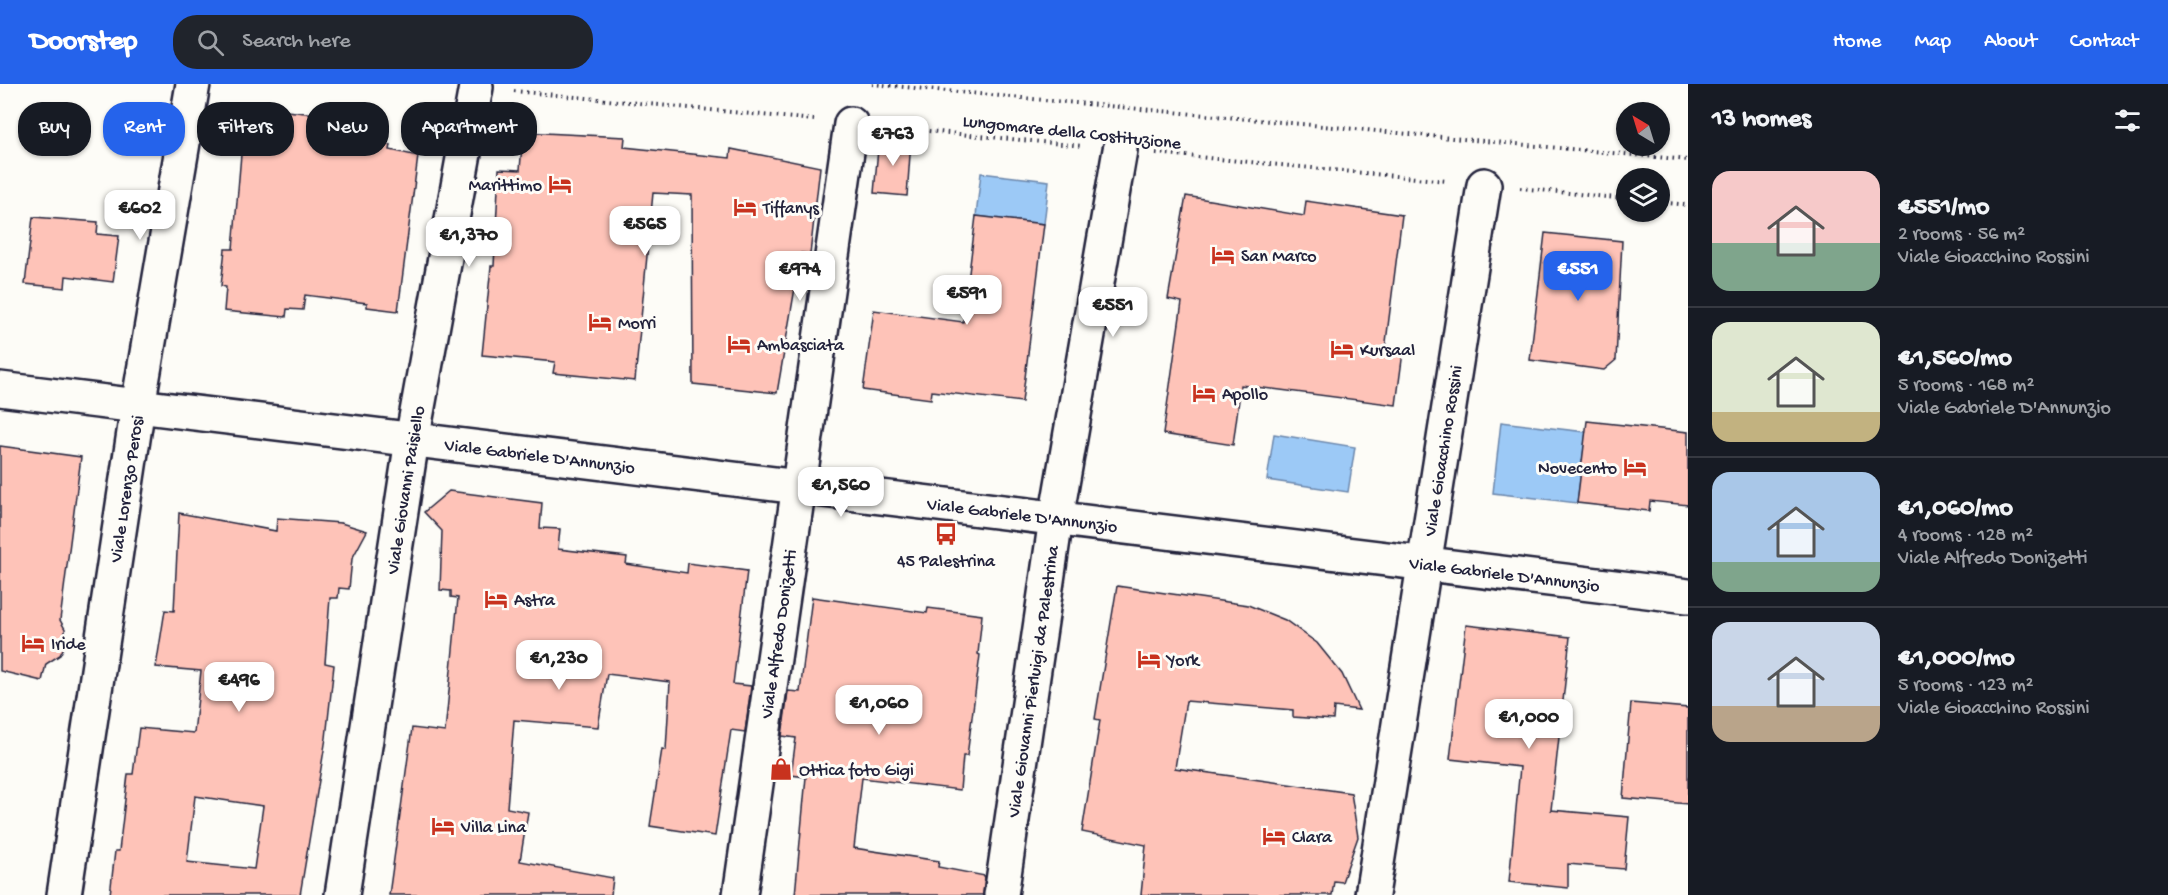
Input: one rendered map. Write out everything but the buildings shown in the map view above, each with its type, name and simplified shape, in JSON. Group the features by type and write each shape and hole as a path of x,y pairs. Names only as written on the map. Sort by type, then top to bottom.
{"street":[{"name":"Viale Lorenzo Perosi","path":"64,895 138,406 193,84"},
{"name":"Viale Giovanni Paisiello","path":"342,895 412,440 476,87"},
{"name":"Viale Alfredo Donizetti","path":"740,895 851,124"},
{"name":"Viale Giovanni Pierluigi da Palestrina","path":"1001,895 1056,519 1120,150"},
{"name":"Viale Gioacchino Rossini","path":"1372,895 1484,185"},
{"name":"Viale Gabriele D'Annunzio","path":"0,389 1688,596"}],"path":[{"name":"Lungomare della Costituzione","path":"872,84 1688,160"},
{"name":"Lungomare della Costituzione","path":"476,87 1616,198"},
{"path":"1670,203 1688,205"}],"water":[{"path":"981,173 1049,181 1044,224 976,216"},
{"path":"1501,422 1586,432 1577,503 1493,493"},
{"path":"1274,434 1355,447 1348,492 1267,480"}],"place":[{"name":"Marittimo","path":"560,184"},
{"name":"Tiffanys","path":"745,207"},
{"name":"San Marco","path":"1223,255"},
{"name":"Morri","path":"600,322"},
{"name":"Ambasciata","path":"739,344"},
{"name":"Kursaal","path":"1342,349"},
{"name":"Apollo","path":"1204,393"},
{"name":"Novecento","path":"1635,467"},
{"name":"45 Palestrina","path":"946,534"},
{"name":"Astra","path":"496,599"},
{"name":"Iride","path":"33,643"},
{"name":"York","path":"1149,659"},
{"name":"Ottica foto Gigi","path":"781,769"},
{"name":"Villa Lina","path":"443,826"},
{"name":"Clara","path":"1274,836"}]}
